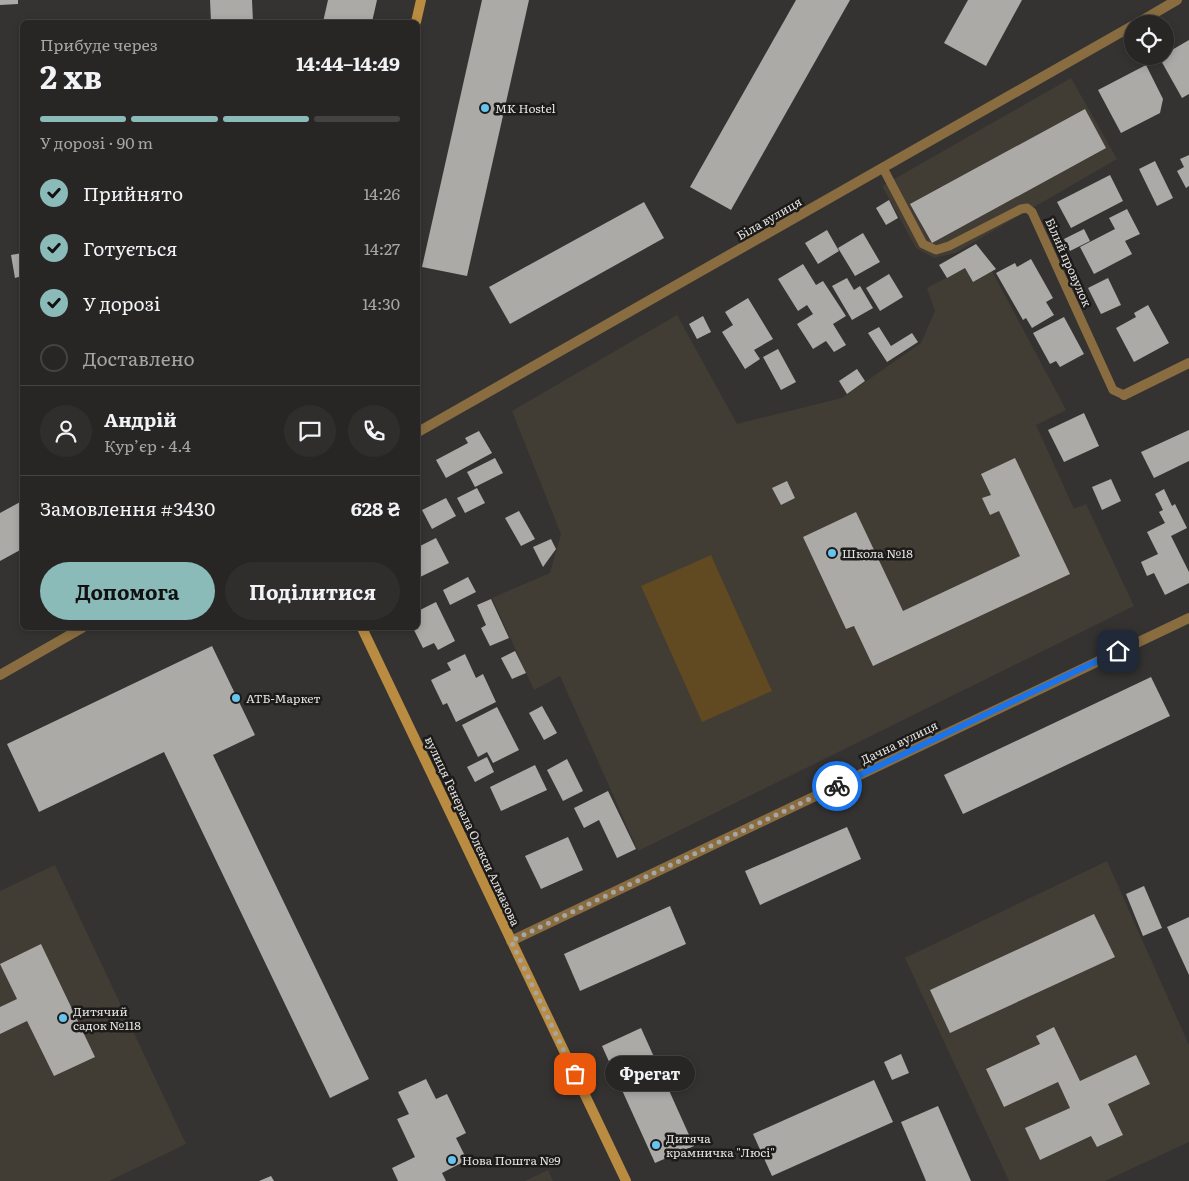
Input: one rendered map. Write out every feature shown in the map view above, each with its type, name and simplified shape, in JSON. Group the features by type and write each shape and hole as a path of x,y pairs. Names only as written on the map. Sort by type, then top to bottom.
{"main road":[{"path":"416,20 421,0"},
{"name":"вулиця Генерала Олекси Алмазова","path":"363,630 626,1181"}],"street":[{"name":"Біла вулиця","path":"1151,15 1177,0"},
{"name":"Біла вулиця","path":"420,431 1124,31"},
{"path":"1124,395 1189,363"},
{"name":"Дачна вулиця","path":"511,941 1189,618"},
{"path":"0,675 79,630"}],"lane":[{"name":"Білий провулок","path":"883,168 923,244 936,250 949,246 1021,210 1027,208 1032,212 1113,390 1124,395"}],"shaded area":[{"path":"1071,78 1117,159 955,253 934,258 916,248 882,186"},
{"name":"Школа №18","path":"965,268 973,282 992,271 1066,410 1036,425 1074,509 1086,504 1134,606 638,851 560,676 534,690 492,598 550,573 561,534 512,411 677,315 737,424 842,398 921,343 935,311 927,288"},
{"path":"711,555 772,691 702,722 641,586"},
{"path":"1107,861 1189,1045 1189,1142 1105,1181 1009,1181 905,958"},
{"name":"Дитячий садок №118","path":"55,865 186,1144 109,1181 0,1181 0,891"},
{"path":"548,1170 553,1181 525,1181"}],"building":[{"path":"0,0 18,0 18,4 0,5"},
{"path":"210,0 252,0 253,20 211,20"},
{"path":"328,0 377,0 372,20 323,20"},
{"path":"482,0 529,0 467,276 422,267"},
{"path":"796,0 850,0 731,210 690,187"},
{"path":"968,0 1022,0 986,66 944,43"},
{"path":"1189,40 1189,94 1182,98 1163,65 1174,65 1174,49"},
{"path":"1146,65 1163,99 1160,113 1121,133 1098,90"},
{"path":"1085,109 1106,148 932,243 910,204"},
{"path":"1189,155 1189,186 1186,188 1177,171 1184,167 1180,159"},
{"path":"1155,161 1173,198 1157,206 1139,169"},
{"path":"1110,175 1123,201 1071,228 1057,202"},
{"path":"889,200 898,218 886,225 876,208"},
{"path":"644,202 664,238 510,324 489,287"},
{"path":"1127,209 1140,234 1125,241 1132,254 1094,274 1080,247 1115,229 1109,218"},
{"path":"1084,229 1090,241 1070,251 1064,239"},
{"path":"827,230 839,251 818,264 805,243"},
{"path":"863,233 880,262 855,276 838,248"},
{"path":"976,244 996,269 973,282 965,268 947,278 939,265"},
{"path":"20,253 20,277 15,278 11,255"},
{"path":"1031,259 1053,298 1046,302 1054,315 1032,328 1026,318 1023,320 996,273 1015,263 1017,267"},
{"path":"803,264 816,285 823,281 846,316 833,324 846,345 834,352 826,341 813,349 797,324 813,314 807,305 798,311 778,279"},
{"path":"889,274 903,297 880,311 866,288"},
{"path":"847,278 854,290 860,286 873,308 852,320 832,286"},
{"path":"1108,278 1121,305 1101,314 1088,288"},
{"path":"748,298 773,339 754,350 760,359 745,369 722,332 733,325 725,312"},
{"path":"1148,305 1169,343 1134,362 1116,328 1136,317 1134,313"},
{"path":"703,316 711,332 697,339 689,324"},
{"path":"1064,317 1084,354 1060,367 1056,361 1050,364 1033,333"},
{"path":"879,327 891,346 912,333 918,342 887,362 868,333"},
{"path":"778,349 796,382 781,390 763,357"},
{"path":"857,369 865,381 847,394 839,381"},
{"path":"1084,413 1099,446 1064,462 1048,430"},
{"path":"1189,430 1189,461 1154,478 1141,452"},
{"path":"479,431 492,453 446,478 436,460 468,443 465,438"},
{"path":"495,458 503,473 475,487 467,472"},
{"path":"1015,458 1070,574 873,666 854,626 846,629 803,537 856,512 903,611 1020,556 999,511 990,515 982,498 991,495 981,474"},
{"path":"1111,479 1121,501 1102,510 1092,487"},
{"path":"787,481 795,498 781,505 772,488"},
{"path":"477,488 485,503 465,513 457,498"},
{"path":"1164,489 1172,506 1175,504 1187,528 1171,536 1189,572 1189,583 1165,595 1154,573 1147,576 1141,562 1158,554 1147,532 1165,523 1159,512 1163,510 1155,494"},
{"path":"446,498 456,516 432,529 422,510"},
{"path":"20,502 20,550 0,561 0,513"},
{"path":"519,511 535,539 521,546 505,518"},
{"path":"436,538 449,563 420,577 420,546"},
{"path":"551,539 556,549 543,567 533,547"},
{"path":"468,577 476,592 450,605 443,590"},
{"path":"491,599 509,638 490,646 481,628 486,625 477,605"},
{"path":"436,602 455,641 438,650 434,643 423,648 414,630 420,630 420,610"},
{"path":"212,646 255,735 213,755 369,1079 330,1098 164,752 39,812 7,744"},
{"path":"515,651 526,673 512,679 501,658"},
{"path":"465,654 476,678 483,674 496,702 456,722 447,703 443,705 431,680 451,670 447,663"},
{"path":"1151,677 1170,716 963,814 944,775"},
{"path":"542,706 557,733 544,740 529,713"},
{"path":"497,707 519,750 493,763 487,752 478,757 462,725"},
{"path":"487,757 494,772 475,782 467,767"},
{"path":"567,759 583,791 563,801 547,770"},
{"path":"535,765 547,790 501,811 490,787"},
{"path":"608,791 636,849 617,858 599,820 584,828 574,808"},
{"path":"847,827 861,859 760,905 745,871"},
{"path":"568,837 583,870 541,889 525,856"},
{"path":"1144,886 1162,928 1143,936 1126,894"},
{"path":"670,906 686,944 580,991 564,954"},
{"path":"1094,914 1115,957 950,1033 930,990"},
{"path":"1189,917 1189,975 1167,927"},
{"path":"41,944 95,1057 54,1076 27,1021 0,1034 0,1007 17,999 0,964"},
{"path":"1054,1027 1080,1081 1136,1055 1150,1084 1108,1104 1123,1135 1097,1147 1091,1136 1040,1160 1025,1128 1070,1108 1058,1082 1004,1107 986,1069 1040,1044 1036,1036"},
{"path":"641,1028 694,1146 655,1163 602,1046"},
{"path":"901,1054 909,1073 892,1080 884,1062"},
{"path":"426,1079 436,1099 447,1094 466,1133 456,1138 467,1160 442,1173 446,1181 398,1181 392,1168 415,1157 397,1119 409,1114 398,1092"},
{"path":"874,1080 893,1122 772,1176 753,1134"},
{"path":"938,1106 971,1181 926,1181 901,1122"},
{"path":"271,1176 274,1181 259,1181"}],"way so far":[{"path":"575,1074 511,941 837,786"}],"place":[{"name":"MK Hostel","path":"485,108"},
{"name":"Школа №18","path":"832,553"},
{"name":"АТБ-Маркет","path":"236,698"},
{"name":"Дитячий садок №118","path":"63,1018"},
{"name":"Фрегат","path":"575,1074"},
{"name":"Дитяча крамничка \"Люсі\"","path":"656,1145"},
{"name":"Нова Пошта №9","path":"452,1160"}],"route":[{"path":"837,786 1118,651"}]}
